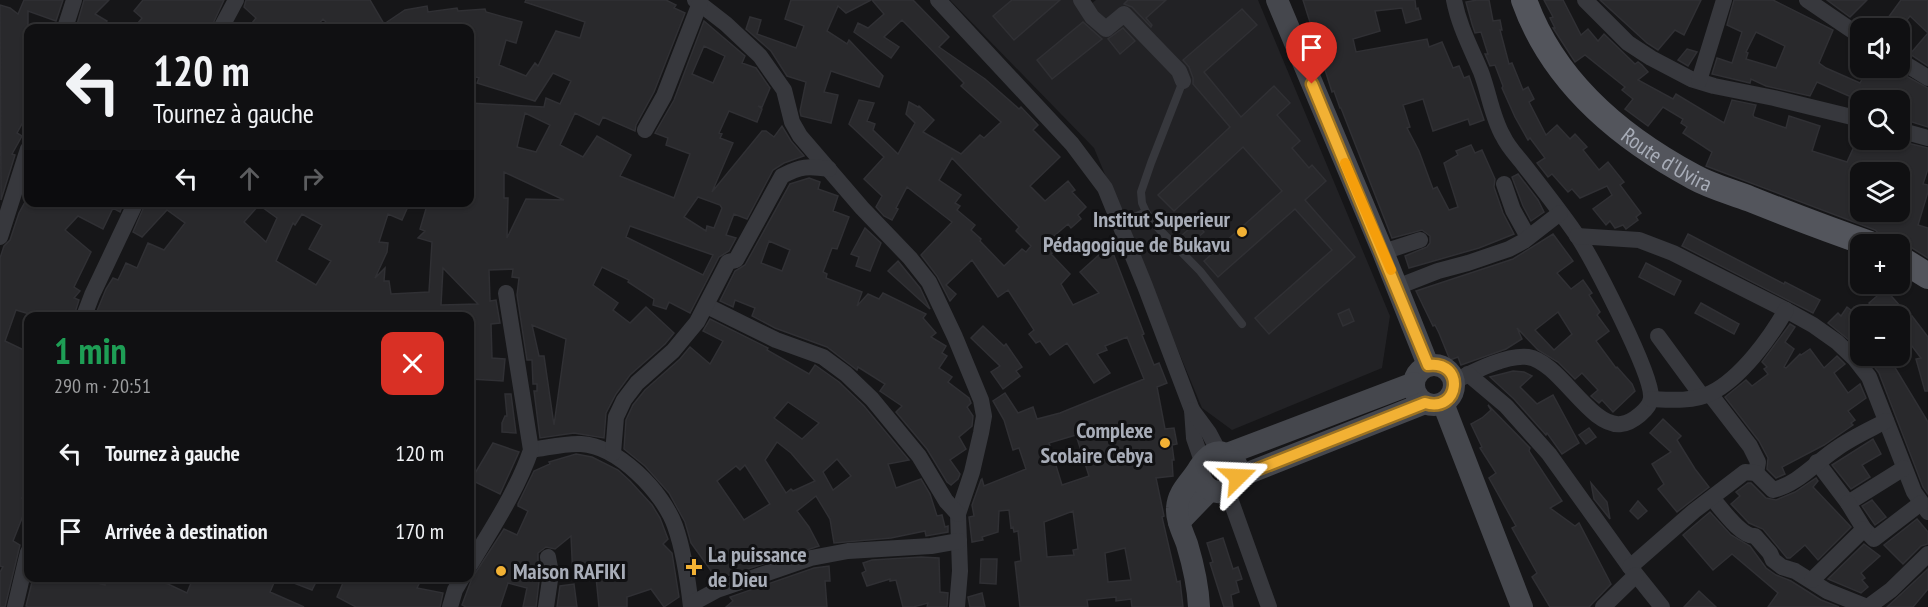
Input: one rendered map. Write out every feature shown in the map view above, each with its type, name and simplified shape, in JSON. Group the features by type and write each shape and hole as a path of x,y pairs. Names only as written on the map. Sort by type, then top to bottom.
{"main road":[{"name":"Route d'Uvira","path":"1524,0 1545,46 1565,75 1587,101 1637,142 1696,178 1850,236"},
{"path":"1910,265 1928,276"}],"street":[{"path":"65,24 74,0"},
{"path":"222,24 236,0"},
{"path":"938,0 1092,169 1105,188 1192,410 1209,433 1212,459 1199,477 1203,485 1225,486 1434,403 1452,394 1462,377 1494,363 1527,357 1547,367 1597,415 1609,422 1622,424 1642,412 1651,399 1648,381 1615,306 1577,236 1503,137 1480,71 1462,30 1454,0"},
{"path":"1081,0 1092,17 1106,29 1124,14 1179,71 1183,81"},
{"path":"1277,0 1428,365"},
{"path":"1585,0 1628,43 1672,69 1699,81 1850,117"},
{"path":"1699,81 1724,0"},
{"path":"1807,0 1850,29"},
{"path":"645,130 664,96 698,1 760,56 784,90 792,122 800,136 929,282 981,400 984,416 972,472 958,514 960,571 957,607"},
{"path":"1910,67 1928,78"},
{"path":"1910,133 1928,138"},
{"path":"0,237 24,162"},
{"path":"613,453 616,417 624,400 637,383 673,351 697,322 728,262 736,260 782,176 808,166 829,169"},
{"path":"1504,184 1513,210 1528,237"},
{"path":"86,312 134,207"},
{"path":"1397,287 1438,271 1468,264 1509,249 1560,213"},
{"path":"1577,236 1639,240 1657,246 1814,325 1855,359 1869,377 1904,468 1924,508 1874,539 1864,529 1848,502 1817,462"},
{"path":"1383,252 1420,240"},
{"path":"474,558 504,508 527,464 531,450 506,293"},
{"path":"706,306 776,340 823,357 846,374 872,399 919,456 946,501 958,514"},
{"path":"1651,399 1684,400 1706,395 1734,377 1761,346 1786,310"},
{"path":"1658,336 1750,447 1758,462 1756,473"},
{"path":"1522,607 1434,403 1417,395 1414,383 1419,372 1428,365 1440,365 1446,368 1506,406 1549,454 1633,571 1662,607"},
{"path":"1199,607 1195,578 1176,510 1186,484 1212,459 1414,383"},
{"path":"1603,607 1633,571 1712,498 1745,472 1756,473 1773,490 1790,484 1838,447 1886,421"},
{"path":"531,450 581,444 613,453 652,489 674,523 683,555 691,605 717,590 811,558 848,551 931,546 959,541"},
{"path":"1179,522 1225,486 1238,468 1234,460 1212,459"},
{"path":"1848,502 1904,468"},
{"path":"1225,486 1269,607"},
{"path":"1712,498 1743,532 1750,537 1755,536 1773,560 1782,567 1812,580 1827,591 1867,607 1891,590 1928,554"},
{"path":"1812,580 1864,529"},
{"path":"546,607 551,573 548,557"},
{"path":"15,607 24,569"},
{"path":"450,607 460,582"}],"lane":[{"path":"1183,81 1141,192 1146,212 1200,271 1242,324"},
{"path":"1119,224 1146,212"}],"shaded area":[{"name":"Institut Superieur Pédagogique de Bukavu","path":"950,0 1088,0 1092,3 1096,0 1258,0 1390,316 1382,368 1232,430 1202,408 1094,148"}],"building":[{"path":"24,0 63,0 56,21 28,11 28,24 24,24 24,120 17,133 22,136 12,154 15,155 1,200 0,5 18,14"},
{"path":"84,0 109,0 95,14 107,21 105,24 77,24"},
{"path":"143,0 224,0 213,24 137,24 142,18 134,11"},
{"path":"246,0 370,0 384,24 328,24 323,19 319,24 251,24 256,18 244,7"},
{"path":"526,0 666,0 676,5 674,8 685,13 654,92 635,131 603,117 599,125 575,113 560,145 583,157 597,136 631,155 620,176 674,198 690,154 666,145 668,138 655,133 674,100 704,21 745,56 742,63 756,68 770,88 762,107 758,106 762,109 757,122 729,111 719,133 722,134 720,138 733,143 712,192 762,131 774,137 782,126 804,156 784,163 773,170 747,219 734,214 726,235 736,238 729,251 719,257 690,313 669,302 666,309 653,305 654,299 628,282 629,280 602,267 593,285 618,303 613,310 630,323 646,307 674,333 630,375 616,394 606,413 604,438 574,433 540,438 534,391 537,391 537,384 533,384 532,360 527,360 517,295 519,278 512,277 513,269 489,270 490,301 496,300 500,323 491,324 492,358 505,359 503,381 474,379 474,312 97,312 106,289 113,278 118,280 126,263 137,268 148,243 164,250 185,223 167,210 142,237 133,232 144,207 257,207 244,222 266,242 277,218 262,207 408,207 402,220 388,214 379,242 388,243 387,252 375,278 385,268 384,281 389,281 391,294 429,292 432,242 418,238 425,231 420,229 427,207 474,207 474,103 544,107 546,98 560,104 571,81 553,73 535,101 477,83 479,78 474,76 474,24 384,24 405,10 427,6 428,12 457,8 458,11 485,9 486,12 522,22 516,43 506,40 499,65 526,76 535,63 538,66 556,31 580,38 585,22 525,2","holes":["704,46 725,56 713,83 692,74","525,113 550,125 536,152 517,147","504,172 564,200 526,199 507,238 508,198 504,198","698,197 720,205 722,208 714,228 707,226 706,231 684,217","302,214 322,225 309,249 331,261 316,285 276,261 293,223 295,225","630,226 713,255 703,275 626,237","443,268 478,304 441,305","532,325 566,339 554,425 544,356 539,356"]},
{"path":"791,0 871,0 846,13 838,6 827,31 847,44 849,40 883,76 879,87 831,71 824,92 838,95 831,123 801,116 806,82 787,76 771,51 746,29 750,17 761,20 757,34 796,48 804,26 785,19"},
{"path":"872,0 913,0 949,37 939,47 985,79 1019,109 1021,107 1038,125 1033,130 1060,157 1030,186 1045,201 1068,181 1075,190 1072,192 1086,207 1078,215 1081,219 1071,228 1068,224 1047,242 1055,251 1051,254 1070,274 1061,284 1073,305 1099,293 1080,272 1101,253 1099,249 1110,245 1154,365 1159,363 1167,383 1157,387 1165,429 1174,428 1177,444 1172,445 1173,476 1156,478 1164,516 1162,517 1177,582 1180,581 1183,607 1132,607 1131,599 1116,601 1116,597 1087,600 1088,607 1020,607 1015,562 1021,561 1018,531 1014,532 1013,527 1011,528 1009,510 999,511 998,532 982,537 983,540 972,542 969,517 974,516 972,505 981,480 984,486 1026,469 1019,448 1013,450 1004,420 993,401 1005,393 1018,413 1033,407 1037,419 1060,413 1144,379 1127,337 1105,346 1107,350 1097,354 1110,373 1094,383 1067,343 1050,355 1040,341 1036,343 1029,334 1034,330 1008,290 998,297 972,260 946,285 956,294 950,301 937,276 921,255 952,222 907,187 892,220 884,216 876,207 882,196 864,179 884,157 849,124 859,100 874,103 867,121 875,124 873,130 898,154 915,123 906,114 909,102 919,106 934,120 923,132 961,154 980,135 984,138 1001,122 961,86 964,83 902,20 884,37 899,47 891,58 854,32 858,23 868,28 884,14","holes":["952,158 1019,227 1016,231 1031,246 1026,252 1022,249 1004,266 971,230 975,225 957,210 960,206 955,203 961,195 939,180","1076,435 1089,476 1062,485 1049,443","1073,511 1078,549 1073,550 1074,555 1047,557 1044,522","1125,548 1131,580 1108,582 1105,553"]},
{"path":"1012,0 1060,0 1014,40 993,16"},
{"path":"1128,0 1166,0 1146,18 1152,25 1151,27 1132,7 1124,4"},
{"path":"1303,0 1415,0 1421,19 1406,23 1402,8 1375,11 1380,31 1353,39 1356,52 1427,39 1429,47 1442,42 1453,68 1459,66 1464,78 1469,76 1484,120 1470,125 1468,119 1433,131 1423,99 1403,105 1410,127 1407,128 1419,151 1433,189 1437,187 1449,210 1458,207 1444,163 1458,155 1456,151 1471,145 1475,153 1482,150 1495,179 1494,187 1503,213 1514,234 1479,248 1409,268 1405,256 1427,247 1430,243 1430,236 1422,230 1392,238 1341,108 1334,91 1332,92"},
{"path":"1489,0 1493,21 1500,20 1502,30 1500,30 1509,64 1512,63 1523,90 1528,87 1534,99 1529,102 1546,135 1557,125 1570,139 1575,134 1587,147 1583,150 1599,170 1608,162 1624,182 1620,185 1641,213 1636,217 1638,220 1626,229 1623,225 1615,228 1610,221 1606,225 1593,209 1612,195 1607,186 1580,198 1572,189 1568,192 1552,174 1548,177 1537,163 1545,158 1530,138 1528,140 1515,117 1495,65 1490,66 1485,54 1488,54 1481,32 1475,33 1466,2"},
{"path":"1544,0 1563,0 1581,35 1588,29 1598,41 1604,34 1635,64 1638,62 1642,65 1648,72 1638,80 1673,99 1676,94 1724,123 1732,100 1756,105 1754,117 1786,128 1789,116 1820,126 1812,151 1847,162 1852,150 1910,150 1910,144 1928,148 1928,169 1923,184 1928,185 1928,192 1918,225 1928,228 1928,258 1910,247 1910,234 1880,234 1854,222 1910,222 1910,162 1850,162 1850,221 1706,166 1712,152 1683,133 1687,127 1681,123 1683,119 1663,107 1648,126 1625,109 1633,99 1622,90 1625,87 1585,55 1575,62 1553,28 1555,28 1550,18 1553,17"},
{"path":"1600,0 1701,0 1684,35 1675,30 1658,50 1647,43"},
{"path":"1734,0 1773,0 1833,30 1819,63 1860,83 1863,78 1910,78 1928,88 1928,127 1910,121 1910,90 1850,90 1850,96 1817,82 1810,96 1766,86 1751,79 1750,83 1712,74 1717,58 1732,63 1742,32 1727,25","holes":["1756,32 1785,46 1776,68 1746,59 1748,53 1746,52"]},
{"path":"1827,0 1867,0 1850,17"},
{"path":"1901,0 1928,0 1928,33 1910,16 1908,18 1888,18"},
{"path":"1242,9 1257,25 1204,72 1241,117 1274,86 1290,103 1277,115 1300,141 1292,148 1309,168 1312,165 1326,181 1305,200 1355,257 1269,334 1255,318 1332,250 1295,209 1218,277 1204,261 1282,191 1243,147 1174,211 1158,195 1230,127 1193,84 1189,67 1183,60"},
{"path":"1083,22 1102,39 1052,79 1037,60"},
{"path":"1123,28 1135,41 1120,54 1108,39"},
{"path":"1928,33 1928,66 1910,54"},
{"path":"1687,49 1697,52 1688,66 1678,60"},
{"path":"1518,174 1538,200 1544,212 1531,221 1512,177"},
{"path":"809,178 820,182 818,189 838,196 833,211 849,217 837,249 832,248 823,272 827,274 826,278 862,292 857,306 868,294 879,299 883,293 926,314 923,318 936,333 931,337 946,346 942,353 947,356 939,368 952,377 948,382 969,398 971,403 967,407 973,416 972,426 959,437 966,449 950,460 960,474 951,485 927,449 896,412 902,406 880,391 885,384 858,367 857,370 827,347 775,328 752,316 755,308 735,300 733,307 720,301 735,271 745,265 790,184","holes":["769,241 790,250 782,271 761,263"]},
{"path":"24,204 24,207 122,207 120,212 113,208 103,229 78,216 65,230 91,252 74,287 80,291 74,298 79,300 75,312 24,312 16,310 5,341 24,350 24,493 22,498 24,499 24,513 13,541 20,545 5,607 0,607 0,572 3,567 0,566 0,258 4,246 10,240"},
{"path":"1196,223 1204,232 1189,245 1181,236"},
{"path":"865,228 881,243 870,271 856,266 859,257 851,254"},
{"path":"1553,234 1573,261 1557,273 1571,289 1583,280 1592,293 1589,295 1600,312 1597,315 1609,331 1596,341 1616,368 1632,384 1635,391 1613,412 1602,400 1599,403 1591,396 1598,390 1582,373 1575,379 1558,362 1538,350 1517,328 1522,339 1506,349 1461,365 1458,357 1450,360 1439,333 1435,325 1433,326 1416,291 1513,259","holes":["1558,312 1572,334 1554,350 1535,330"]},
{"path":"1688,234 1820,300 1813,313 1682,246"},
{"path":"898,261 920,288 930,309 888,271"},
{"path":"1646,263 1681,281 1674,295 1639,277"},
{"path":"1879,294 1889,294 1900,306 1872,306 1869,303"},
{"path":"1701,303 1739,324 1734,334 1695,313"},
{"path":"1847,307 1850,309 1850,341 1828,323 1838,313 1841,316"},
{"path":"1349,309 1354,321 1343,326 1338,314"},
{"path":"1912,316 1928,337 1928,391 1925,391 1916,359 1921,358 1910,344 1910,317"},
{"path":"710,319 768,348 767,350 809,374 815,365 839,382 864,406 909,460 888,464 896,488 921,479 930,494 937,516 942,515 945,527 948,526 948,532 926,536 925,531 891,538 834,543 830,519 816,496 797,511 819,546 717,579 691,543 685,522 669,493 645,466 624,449 626,420 633,405 645,390 690,347 710,364 723,341 703,331","holes":["788,402 819,423 802,439 774,418","777,442 791,453 815,481 786,493 765,460","837,459 851,476 833,490 823,472","745,465 770,504 744,520 717,481 736,466 740,470"]},
{"path":"1790,324 1795,327 1785,342 1794,349 1784,367 1786,368 1800,354 1810,349 1824,368 1837,356 1845,364 1834,373 1848,393 1860,384 1866,398 1848,411 1855,420 1851,423 1853,425 1824,445 1782,467 1785,474 1776,478 1767,469 1768,458 1759,441 1725,397 1746,380 1752,386 1768,374 1764,369 1767,367 1762,362"},
{"path":"983,326 1004,346 1006,344 1022,367 1016,371 1020,376 1003,389 991,372 1000,366 971,338"},
{"path":"1874,366 1894,366 1928,422 1928,494 1923,487 1879,373"},
{"path":"1513,371 1524,372 1532,376 1520,387 1537,404 1553,395 1579,443 1562,454 1547,433 1546,435 1514,399 1490,377"},
{"path":"505,394 511,394 516,433 502,432 502,423 507,416"},
{"path":"1488,405 1530,448 1529,451 1562,501 1550,508 1575,526 1579,523 1611,584 1589,607 1550,607 1532,577 1537,573 1512,528 1516,526 1489,478 1496,473 1480,448 1482,447 1471,424 1491,410"},
{"path":"1663,419 1681,436 1677,440 1709,487 1677,512 1658,489 1664,484 1652,464 1671,452 1650,433"},
{"path":"1589,428 1596,437 1586,444 1579,435"},
{"path":"1873,439 1881,454 1862,465 1870,477 1851,489 1832,465"},
{"path":"493,443 519,452 500,494 474,481 474,475"},
{"path":"576,454 592,457 618,470 630,481 652,505 660,518 668,539 663,544 672,553 679,597 664,607 651,589 627,597 627,607 599,607 596,577 573,578 571,536 555,549 546,547 538,553 538,562 533,567 539,568 540,573 536,607 523,607 527,588 508,583 500,607 462,605 471,582 474,582 474,575 504,529 517,535 528,511 518,504 534,471 550,464 549,462"},
{"path":"1816,478 1818,481 1813,487 1851,527 1818,560 1805,545 1787,558 1763,529 1749,523 1731,504 1740,496 1736,492 1748,483 1751,483 1766,498 1776,500 1795,492"},
{"path":"1591,483 1607,502 1610,519 1594,499"},
{"path":"1872,500 1886,517 1875,525 1862,506"},
{"path":"1638,501 1647,511 1638,519 1630,511"},
{"path":"1710,512 1731,535 1750,546 1766,568 1821,600 1839,607 1768,607 1778,593 1732,554 1713,570 1683,535"},
{"path":"1917,519 1928,532 1928,544 1921,546 1903,564 1884,545"},
{"path":"1223,538 1233,569 1238,567 1242,579 1236,581 1239,592 1231,595 1233,607 1224,607 1210,563 1213,562 1207,543"},
{"path":"1864,544 1880,556 1861,573 1865,578 1862,580 1868,587 1861,593 1828,579"},
{"path":"939,558 940,592 948,593 947,607 927,607 928,603 903,607 896,580 890,581 890,579 867,586 862,573 866,571 863,563 872,560"},
{"path":"981,559 997,559 996,584 980,583"},
{"path":"829,566 830,581 825,581 827,607 726,607 733,601 730,597 814,568"},
{"path":"1928,569 1928,589 1913,607 1887,607"},
{"path":"32,582 94,582 105,585 106,582 160,582 187,593 191,582 274,582 270,592 304,607 29,607 26,606"},
{"path":"291,582 316,582 312,590"},
{"path":"343,582 420,582 417,588 443,593 440,607 356,607 337,597"},
{"path":"574,584 577,607 557,607 560,586"},
{"path":"1699,591 1716,607 1684,607"},
{"path":"982,593 985,607 970,607 968,597"}],"slow traffic":[{"path":"1345,163 1391,270"}],"place":[{"name":"Institut Superieur Pédagogique de Bukavu","path":"1242,232"},
{"name":"Complexe Scolaire Cebya","path":"1165,443"},
{"name":"La puissance de Dieu","path":"694,567"},
{"name":"Maison RAFIKI","path":"501,571"}],"route":[{"path":"1238,477 1425,403 1431,405 1443,403 1454,389 1455,381 1446,368 1440,365 1428,365 1312,84"}]}
